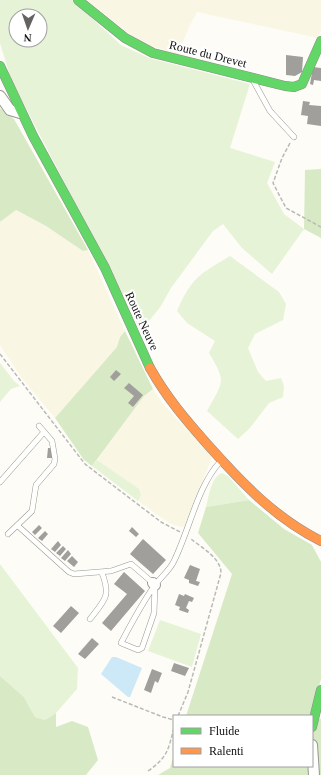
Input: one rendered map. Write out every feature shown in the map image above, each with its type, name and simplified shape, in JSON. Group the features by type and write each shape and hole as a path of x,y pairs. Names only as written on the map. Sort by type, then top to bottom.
{"street":[{"name":"Route du Drevet","path":"78,0 125,38 139,47 153,53 285,86 299,85 304,79 321,41"},
{"name":"Route Neuve","path":"0,66 20,113 96,250 160,387 173,406 278,516 296,529 321,541"},
{"path":"0,96 10,110 20,113"},
{"path":"313,721 321,690"},
{"path":"313,760 314,775"}],"lane":[{"path":"251,78 270,110 294,137"},
{"path":"8,534 32,511 36,485 54,464 55,458 52,441 39,426"},
{"path":"0,482 44,432"},
{"path":"18,526 69,572 74,574 111,571 131,564 154,584 154,613 142,648 138,650 121,643 154,584 174,562 186,535 206,481 213,469 222,459"},
{"path":"90,619 106,599 106,585 102,572"}],"path":[{"path":"294,137 282,158 273,183 286,208 321,227"},
{"path":"0,354 84,464 161,522 186,535 217,560 221,568 188,692 178,715"},
{"path":"112,697 173,720"},
{"path":"148,771 161,762 167,754 173,732"}],"shaded area":[{"path":"87,0 321,0 321,30 318,38 197,12 178,54 151,46 133,37"},
{"path":"15,210 46,226 83,251 88,250 125,331 120,337 117,347 55,418 20,376 0,345 0,222"},
{"path":"153,389 163,404 211,455 211,460 186,526 181,527 169,523 138,501 141,495 97,460 144,396"}],"green space":[{"path":"0,0 72,0 121,45 149,58 250,84 230,148 275,162 267,183 284,214 304,229 272,274 242,248 223,224 213,231 171,288 161,306 141,331 11,79 0,43"},
{"path":"0,108 14,119 88,250 83,251 46,226 16,210 0,222"},
{"path":"321,169 321,238 304,229 305,170"},
{"path":"230,256 279,292 286,304 283,320 255,334 248,348 258,372 266,381 281,378 284,386 283,397 269,403 250,428 238,439 207,411 217,394 221,382 219,370 209,353 215,341 187,323 177,311 192,283 211,267"},
{"path":"125,331 153,389 144,396 92,466 84,460 55,418 117,347 120,337"},
{"path":"0,363 14,381 20,386 11,389 0,402"},
{"path":"97,460 139,489 141,495 138,501 92,466"},
{"path":"222,473 228,476 249,500 206,507 209,492 215,478"},
{"path":"249,500 284,529 312,545 321,562 321,679 311,715 186,715 232,574 198,533 206,507"},
{"path":"0,564 78,668 77,689 56,713 45,720 35,717 24,697 0,676"},
{"path":"160,620 201,634 192,667 148,651"},
{"path":"0,676 24,697 35,717 45,720 56,713 56,727 72,721 88,727 98,760 86,775 0,775"},
{"path":"313,717 321,719 321,775 158,775 170,768 173,758 173,767 313,767"}],"water":[{"path":"112,657 116,657 142,668 130,697 128,697 101,674"}],"building":[{"path":"286,55 303,57 302,72 295,76 286,75"},
{"path":"313,67 321,68 321,81 314,80 313,85 310,84"},
{"path":"303,101 310,102 309,105 321,106 321,126 307,124 308,116 301,115"},
{"path":"116,370 121,374 114,381 110,377"},
{"path":"129,383 143,395 133,407 128,403 134,396 124,388"},
{"path":"48,448 53,448 52,458 47,458"},
{"path":"39,525 42,528 35,535 32,532"},
{"path":"132,527 139,534 136,537 129,531"},
{"path":"45,531 48,534 42,541 38,538"},
{"path":"143,539 166,560 153,574 130,554"},
{"path":"58,541 61,545 55,552 51,549"},
{"path":"63,546 66,549 60,556 56,553"},
{"path":"68,550 71,554 65,561 61,558"},
{"path":"72,556 78,562 74,567 67,561"},
{"path":"190,565 200,569 196,581 200,582 198,586 189,583 189,580 184,578"},
{"path":"124,572 145,591 111,631 102,623 127,594 114,584"},
{"path":"179,594 184,596 185,594 194,598 192,602 189,601 186,608 189,610 188,613 179,610 180,607 175,605"},
{"path":"71,606 79,613 61,633 53,626"},
{"path":"92,638 99,644 85,659 78,654"},
{"path":"174,663 189,668 185,676 171,671"},
{"path":"152,669 162,673 158,683 155,681 151,693 144,690"}],"traffic: fast":[{"path":"78,0 125,38 153,53 285,86 294,87 302,84 321,41"},
{"path":"0,66 33,136 105,268 150,368"},
{"path":"313,723 321,690"}],"traffic: slow":[{"path":"150,368 163,389 184,417 247,486 274,511 304,532 321,541"}]}
